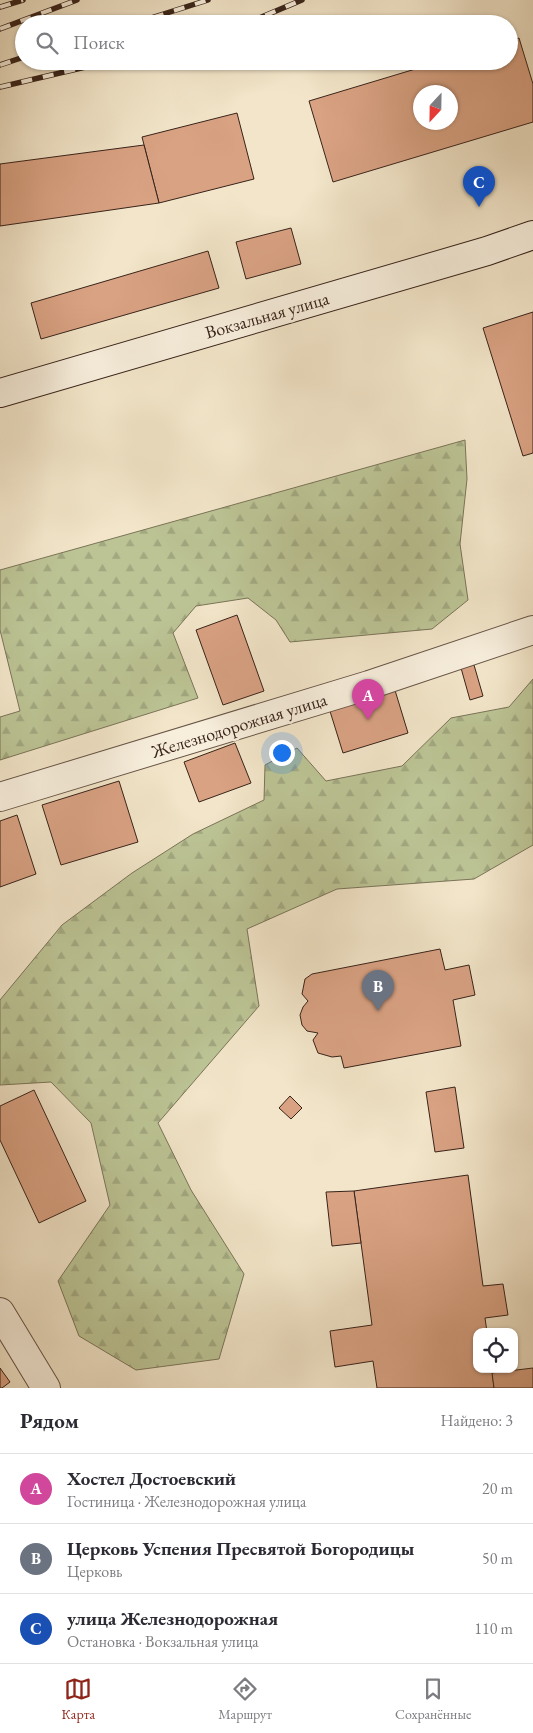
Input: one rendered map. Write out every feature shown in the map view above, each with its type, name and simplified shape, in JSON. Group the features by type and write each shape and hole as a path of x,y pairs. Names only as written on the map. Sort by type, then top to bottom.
{"street":[{"name":"Вокзальная улица","path":"0,393 487,251 533,234"},
{"name":"Железнодорожная улица","path":"0,798 369,685 533,630"},
{"path":"0,1312 46,1388"}],"green space":[{"path":"465,440 467,479 460,544 468,600 432,629 290,642 276,620 248,598 196,606 173,633 198,698 0,760 0,717 20,711 0,630 0,570"},
{"path":"533,679 533,845 474,879 337,889 247,929 259,1006 158,1123 191,1190 244,1274 219,1359 136,1370 79,1336 58,1281 110,1205 91,1123 51,1082 0,1085 0,1000 62,925 132,873 193,834 264,800 265,765 297,748 326,781 402,766 451,718 509,707"}],"building":[{"path":"519,38 533,84 533,122 333,182 309,101 412,70 518,70"},
{"path":"237,113 254,179 159,203 142,137"},
{"path":"144,145 159,203 0,226 0,164"},
{"path":"291,228 301,264 246,279 236,242"},
{"path":"208,251 219,288 41,339 31,303"},
{"path":"533,312 533,453 523,456 483,328"},
{"path":"237,615 264,691 223,705 196,630"},
{"path":"474,665 483,696 470,700 461,668"},
{"path":"394,687 408,733 343,753 329,708"},
{"path":"235,743 251,783 199,802 184,762"},
{"path":"119,781 138,842 61,865 42,805"},
{"path":"17,815 36,874 0,887 0,821"},
{"path":"440,949 445,970 469,965 475,995 453,1000 461,1046 344,1068 341,1056 332,1057 318,1053 313,1040 318,1033 307,1031 302,1025 300,1015 308,1001 302,994 305,979 312,974"},
{"path":"455,1087 464,1148 435,1152 426,1092"},
{"path":"34,1090 86,1201 39,1223 0,1140 0,1106"},
{"path":"290,1096 302,1108 291,1119 279,1108"},
{"path":"468,1175 483,1286 503,1284 508,1315 485,1318 486,1328 473,1328 473,1373 492,1373 494,1388 377,1388 373,1361 335,1367 330,1331 372,1325 354,1191"},
{"path":"354,1191 361,1243 332,1246 326,1192"},
{"path":"0,1368 10,1382 2,1388 0,1388"},
{"path":"533,1368 533,1388 494,1388 492,1373 518,1373 518,1370"}],"railway":[{"path":"0,7 23,0"},
{"path":"37,15 77,0"},
{"path":"160,15 208,0"},
{"path":"266,15 302,0"},
{"path":"0,29 15,23"},
{"path":"0,65 15,60"},
{"path":"0,87 73,70"}],"place":[{"name":"улица Железнодорожная","path":"479,207"},
{"name":"Хостел Достоевский","path":"368,720"},
{"name":"Церковь Успения Пресвятой Богородицы","path":"378,1011"}]}
